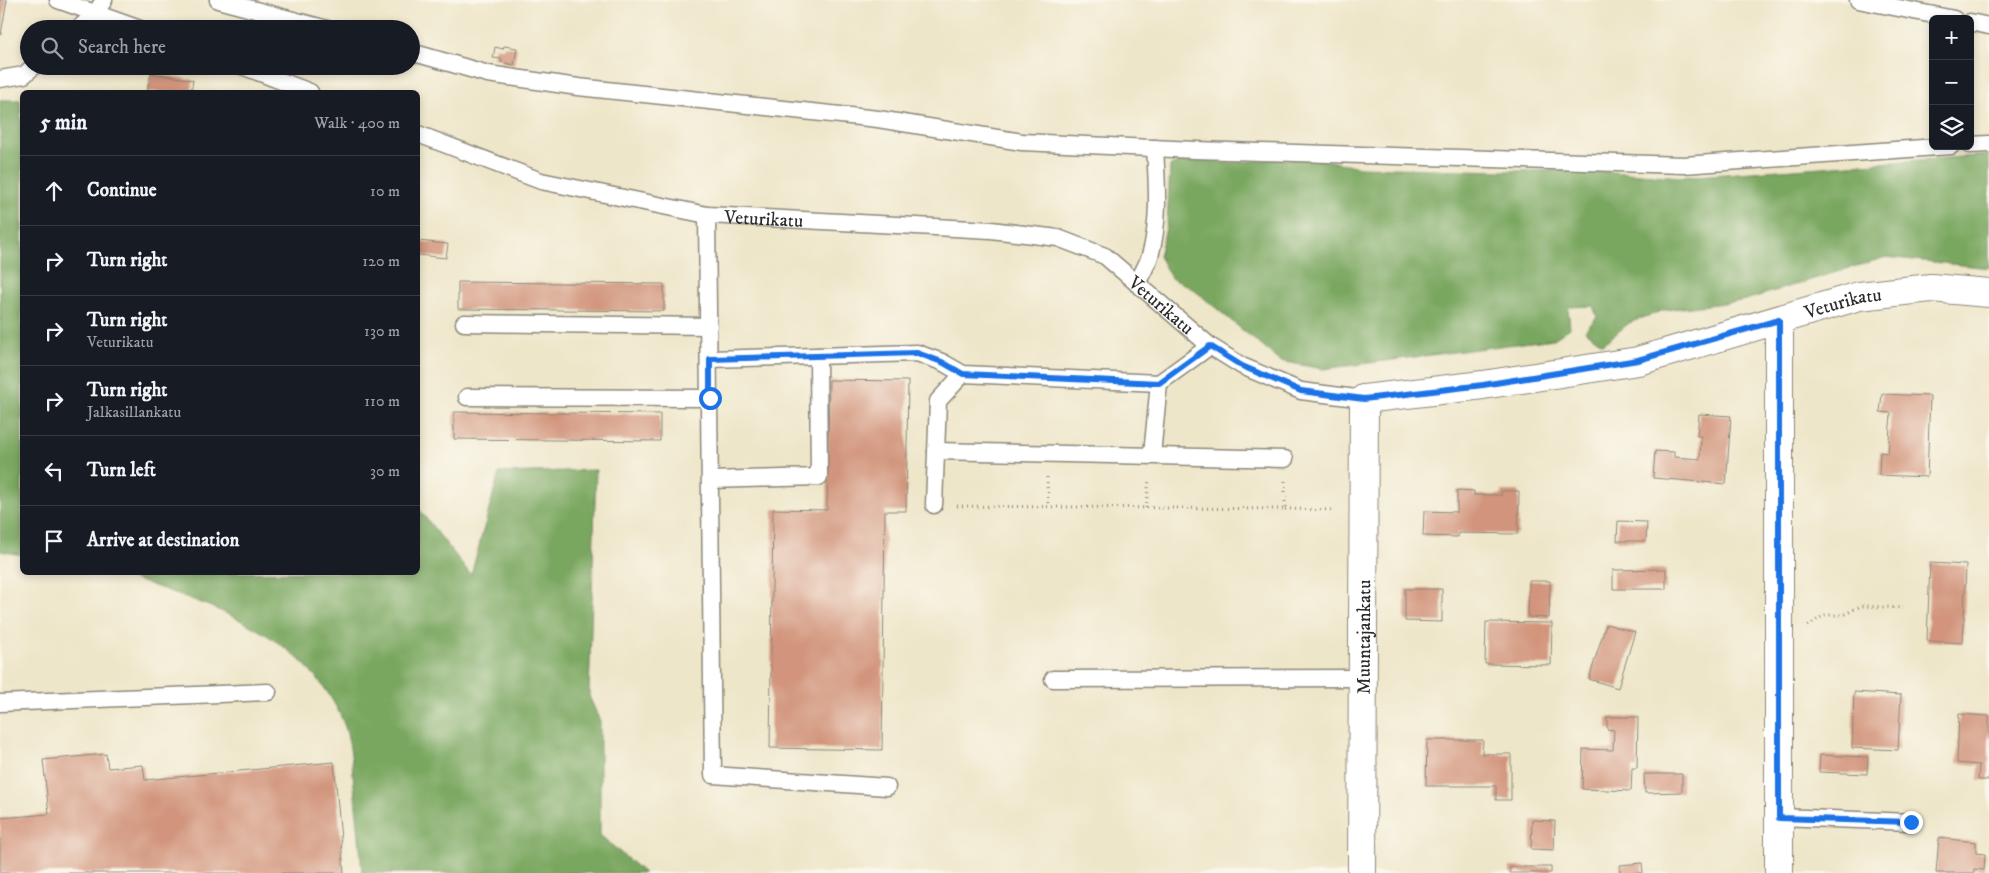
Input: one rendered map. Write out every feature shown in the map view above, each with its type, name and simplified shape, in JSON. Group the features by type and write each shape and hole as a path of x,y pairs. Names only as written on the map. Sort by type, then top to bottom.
{"street":[{"name":"Veturikatu","path":"1364,399 1483,385 1638,360 1858,296 1931,288 1989,293"},
{"path":"1779,320 1779,873"},
{"name":"Muuntajankatu","path":"1362,873 1364,399"}],"lane":[{"path":"58,0 100,7 124,20"},
{"path":"218,0 292,20"},
{"path":"1858,0 1934,15"},
{"path":"87,20 100,7"},
{"path":"1974,23 1989,26"},
{"path":"420,55 488,74 578,88 878,119 1022,142 1684,165 1929,148"},
{"path":"0,80 24,75"},
{"path":"266,75 305,90"},
{"name":"Veturikatu","path":"420,135 540,182 707,215 991,230 1058,238 1105,256 1210,346 1242,366 1301,391 1364,399"},
{"path":"1974,145 1989,144"},
{"path":"1137,284 1150,256 1155,224 1157,187 1155,148"},
{"path":"707,215 710,326 713,775 887,788"},
{"path":"464,323 710,326"},
{"path":"710,359 917,353 942,362 963,374 1159,383 1210,346"},
{"path":"711,480 819,477 818,356"},
{"path":"934,505 938,401 963,374"},
{"path":"1152,456 1159,383"},
{"path":"467,397 710,398"},
{"path":"936,451 1285,460"},
{"path":"1053,679 1363,678"},
{"path":"0,703 268,692"},
{"path":"1779,818 1911,822"}],"path":[{"path":"1047,453 1048,507"},
{"path":"1285,460 1285,510"},
{"path":"934,505 1363,510"},
{"path":"1802,631 1824,615 1843,615 1861,606 1903,608"}],"green space":[{"path":"0,100 20,100 20,555 0,551"},
{"path":"1989,155 1989,268 1886,257 1742,301 1664,310 1629,323 1603,344 1585,331 1597,317 1593,306 1568,307 1570,328 1554,339 1323,369 1280,361 1193,289 1171,278 1159,256 1167,224 1170,166 1187,160 1207,159 1225,163 1278,159 1318,159 1360,167 1499,171 1581,170 1682,177"},
{"path":"596,470 589,696 600,721 600,835 644,873 362,873 349,743 342,719 325,688 302,662 276,641 246,623 181,595 122,575 420,575 420,511 471,575 499,473"}],"building":[{"path":"0,0 7,0 1,35 0,35"},
{"path":"504,46 517,48 514,65 501,62 502,59 493,58 495,47 503,49"},
{"path":"151,75 193,80 191,90 147,90"},
{"path":"420,241 448,244 446,258 420,255"},
{"path":"458,282 664,284 664,311 458,309"},
{"path":"829,380 908,381 906,511 885,511 882,750 770,748 773,509 827,510"},
{"path":"1882,394 1930,396 1927,477 1879,475 1880,452 1888,453 1891,413 1880,412"},
{"path":"454,412 660,414 660,441 454,439"},
{"path":"1699,414 1731,416 1726,484 1653,478 1655,451 1674,452 1674,457 1700,459 1701,436 1697,436"},
{"path":"1457,490 1474,491 1474,495 1502,495 1501,491 1519,491 1518,534 1458,533 1458,537 1423,536 1424,511 1457,512"},
{"path":"1618,521 1647,522 1646,541 1617,541"},
{"path":"1930,563 1966,565 1963,643 1927,641"},
{"path":"1666,569 1666,589 1613,589 1613,570"},
{"path":"1529,581 1550,581 1549,618 1528,617"},
{"path":"1405,589 1442,589 1442,622 1405,621"},
{"path":"1486,622 1552,623 1551,665 1485,664"},
{"path":"1606,624 1635,632 1618,688 1589,679"},
{"path":"1854,692 1901,695 1898,750 1852,748"},
{"path":"1959,714 1989,716 1989,780 1978,780 1979,765 1957,763"},
{"path":"1607,717 1638,717 1637,768 1632,768 1631,791 1582,789 1583,749 1613,750 1614,730 1607,729"},
{"path":"1427,740 1483,740 1482,754 1511,754 1511,800 1496,800 1496,786 1426,786"},
{"path":"106,754 108,768 143,765 145,780 334,762 344,873 0,873 0,818 49,814 43,760"},
{"path":"1820,755 1868,757 1867,774 1819,772"},
{"path":"1644,774 1682,774 1682,792 1645,793"},
{"path":"1532,820 1555,821 1554,850 1531,849"},
{"path":"1939,838 1976,842 1976,853 1985,854 1984,870 1974,869 1974,873 1936,873"},
{"path":"1642,863 1643,873 1620,873 1620,865"},
{"path":"1510,867 1551,867 1551,873 1510,873"}],"route":[{"path":"710,398 710,359 917,353 942,362 963,374 1159,383 1210,346 1242,366 1301,391 1364,399 1483,385 1638,360 1779,320 1779,818 1911,822"}]}
